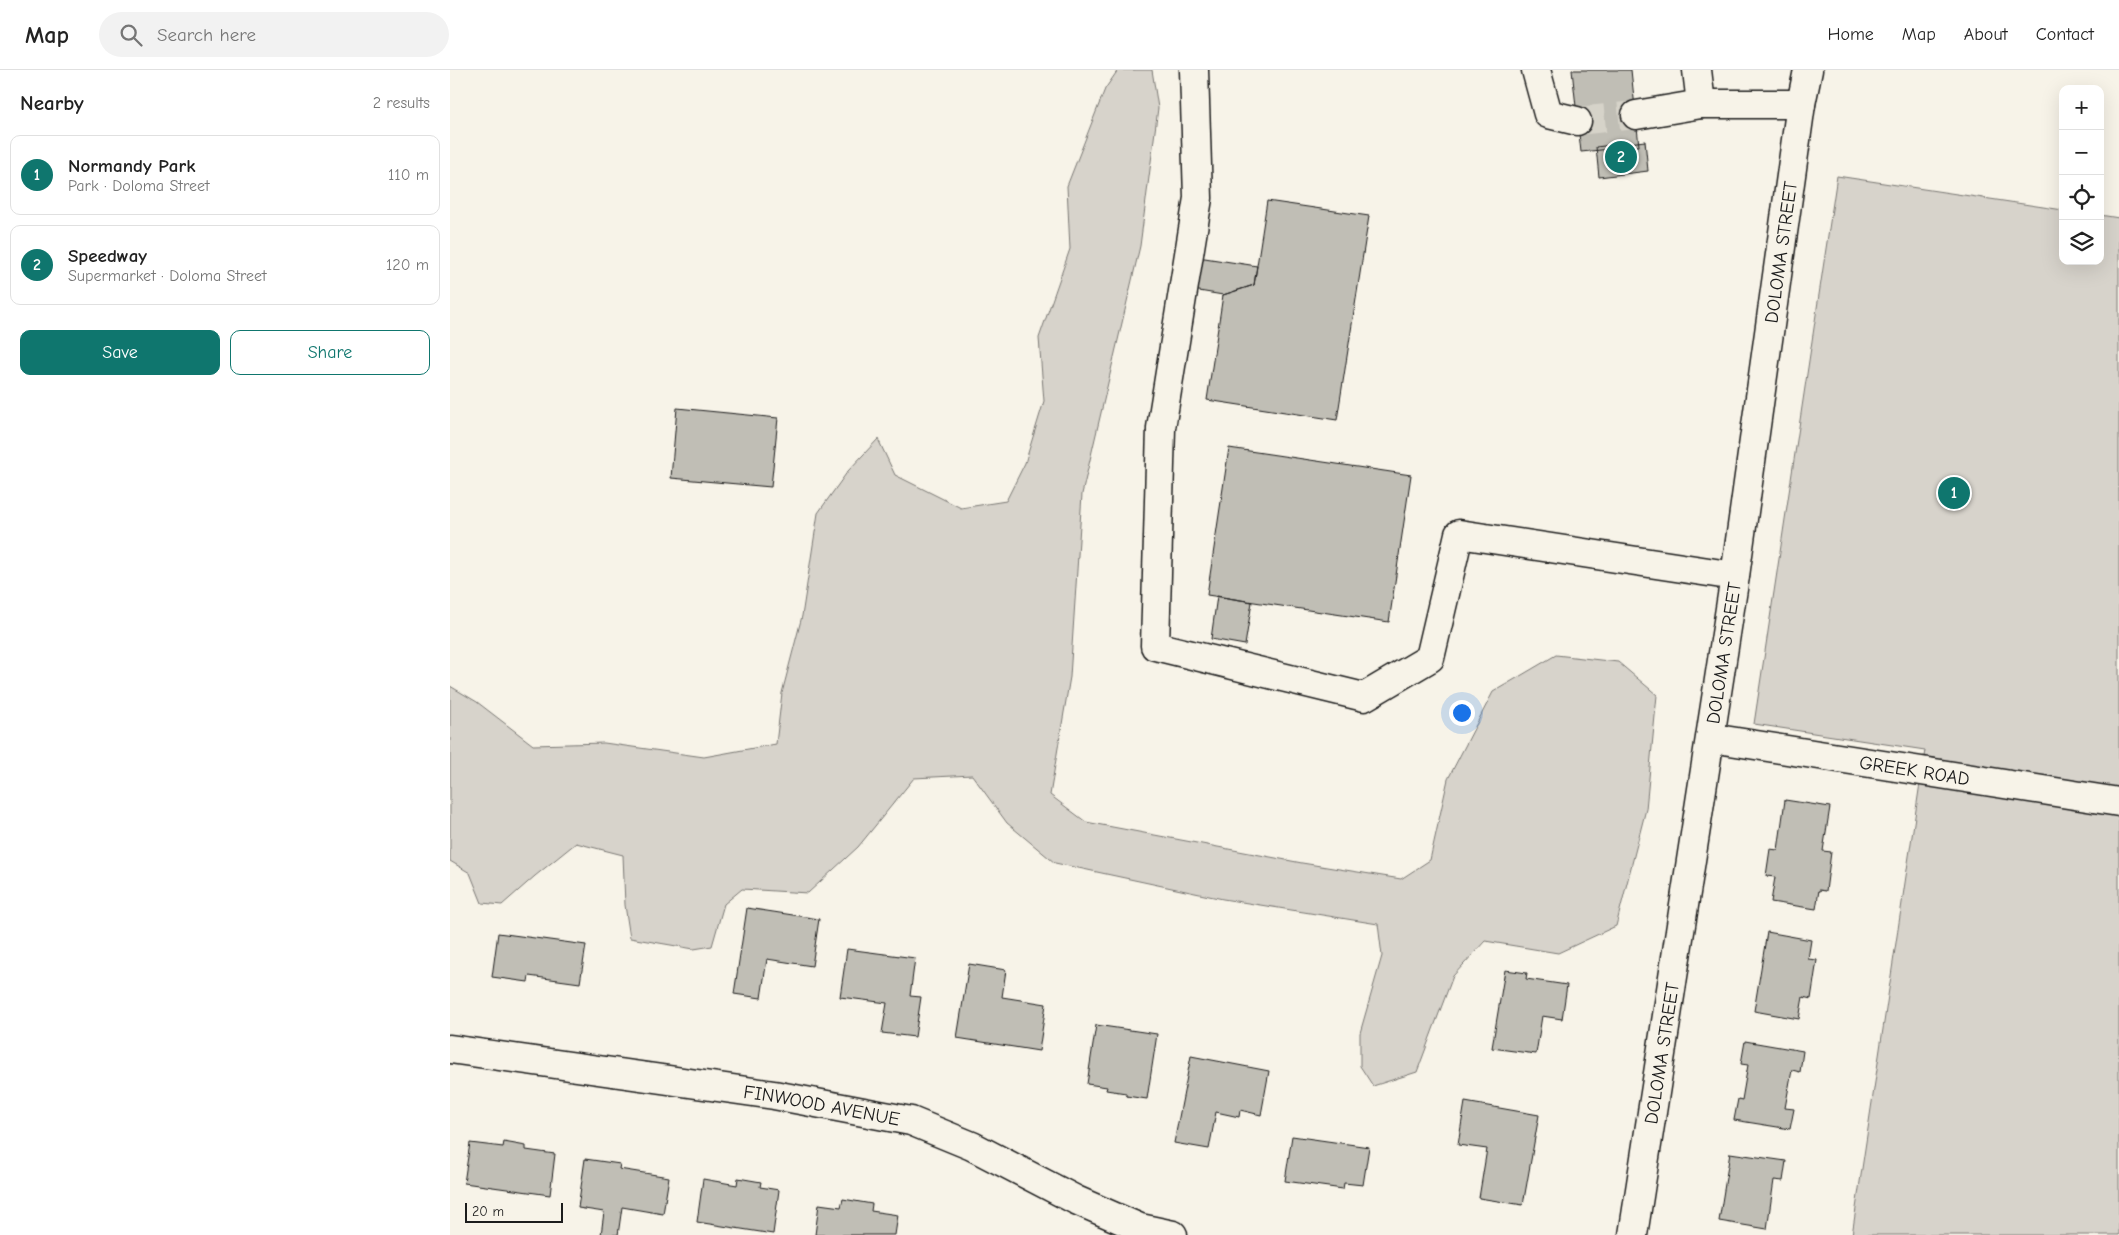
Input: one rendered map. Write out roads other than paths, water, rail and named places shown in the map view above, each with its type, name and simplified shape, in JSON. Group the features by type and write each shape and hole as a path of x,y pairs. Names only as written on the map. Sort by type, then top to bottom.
{"street":[{"path":"1194,70 1198,198 1160,428 1155,646 1364,696 1430,658 1459,534 1735,576"},
{"path":"1536,70 1548,114 1577,121"},
{"path":"1697,70 1701,104"},
{"name":"DOLOMA STREET","path":"1633,1235 1711,738 1801,104 1808,70"},
{"path":"1636,115 1701,104 1801,104"},
{"name":"GREEK ROAD","path":"1711,738 2119,802"},
{"name":"FINWOOD AVENUE","path":"450,1049 774,1095 911,1121 972,1146 1076,1200 1140,1228 1173,1235"}],"tunnel":[{"path":"1577,121 1636,115"}],"place":[{"name":"Speedway","path":"1621,157"},
{"name":"Normandy Park","path":"1954,493"}]}
